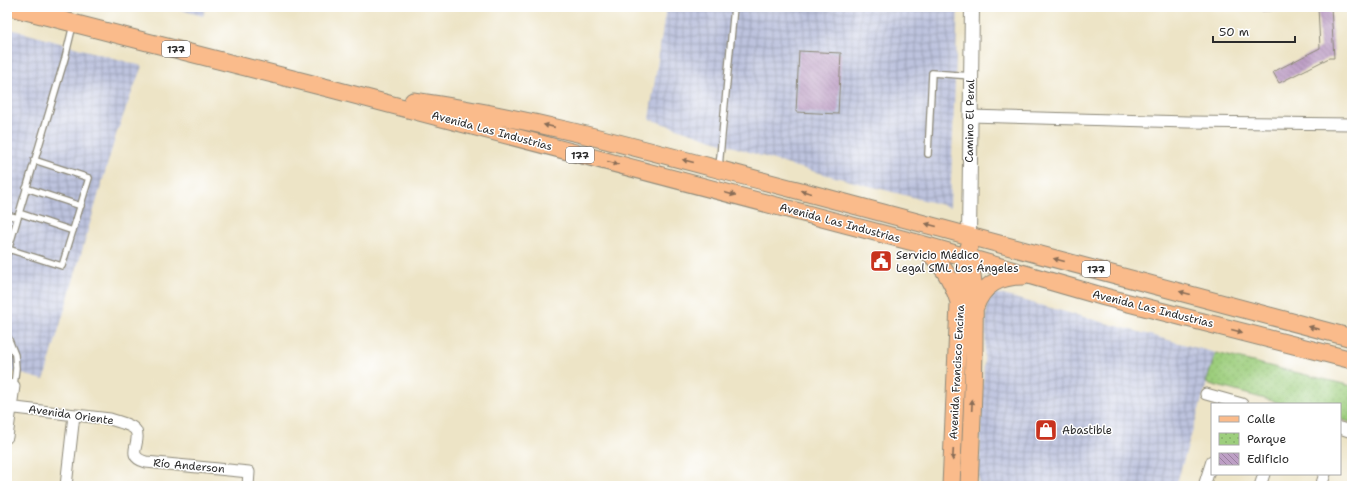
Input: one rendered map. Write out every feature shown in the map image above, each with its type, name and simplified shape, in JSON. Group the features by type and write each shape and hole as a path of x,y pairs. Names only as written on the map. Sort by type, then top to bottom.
{"main road":[{"name":"Avenida Las Industrias","path":"10,7 328,88 917,243 1105,297 1352,360"},
{"name":"Avenida Las Industrias","path":"328,88 458,108 531,122 587,135 969,235 1352,338"},
{"name":"Avenida Francisco Encina","path":"969,235 968,258 962,288 967,307 974,366 969,486"},
{"path":"917,243 942,266 967,307 994,283 1006,277 1028,275"},
{"name":"Avenida Francisco Encina","path":"951,486 957,364 967,307"},
{"path":"957,364 974,366"}],"street":[{"name":"Camino El Peral","path":"969,235 972,7"},
{"path":"970,116 1211,123 1352,124"},
{"path":"7,437 10,385"},
{"path":"1206,394 1230,403"},
{"name":"Avenida Oriente","path":"9,407 110,419 134,428"},
{"path":"66,486 74,414"},
{"name":"Río Anderson","path":"134,428 137,435 134,452 135,456 139,460 146,462 249,472 248,486"},
{"path":"1341,428 1352,432"},
{"path":"1204,486 1211,464"},
{"path":"1260,486 1264,475"},
{"path":"1321,486 1325,475"}],"lane":[{"path":"719,170 734,7"},
{"path":"34,160 89,178 62,266 8,251 34,160 65,58 73,23"},
{"path":"928,154 932,73 971,76"},
{"path":"26,188 81,206"},
{"path":"7,215 18,216 73,230"},
{"path":"7,335 15,355 16,368 10,385"}],"shaded area":[{"path":"170,7 206,7 203,16"},
{"path":"666,7 958,7 950,207 789,165 649,119"},
{"path":"7,28 142,66 116,135 44,380 7,370"},
{"path":"996,293 1216,353 1176,486 978,486 987,302"}],"green space":[{"path":"1216,353 1352,386 1352,423 1341,419 1341,403 1280,403 1206,383"}],"building":[{"path":"1261,7 1311,7 1311,9 1261,11"},
{"path":"1318,7 1331,7 1334,58 1329,58 1279,83 1273,72 1320,48"},
{"path":"799,51 841,53 838,114 796,112"}],"place":[{"name":"Servicio Médico Legal SML Los Ángeles","path":"881,261"},
{"name":"Abastible","path":"1046,430"}]}
